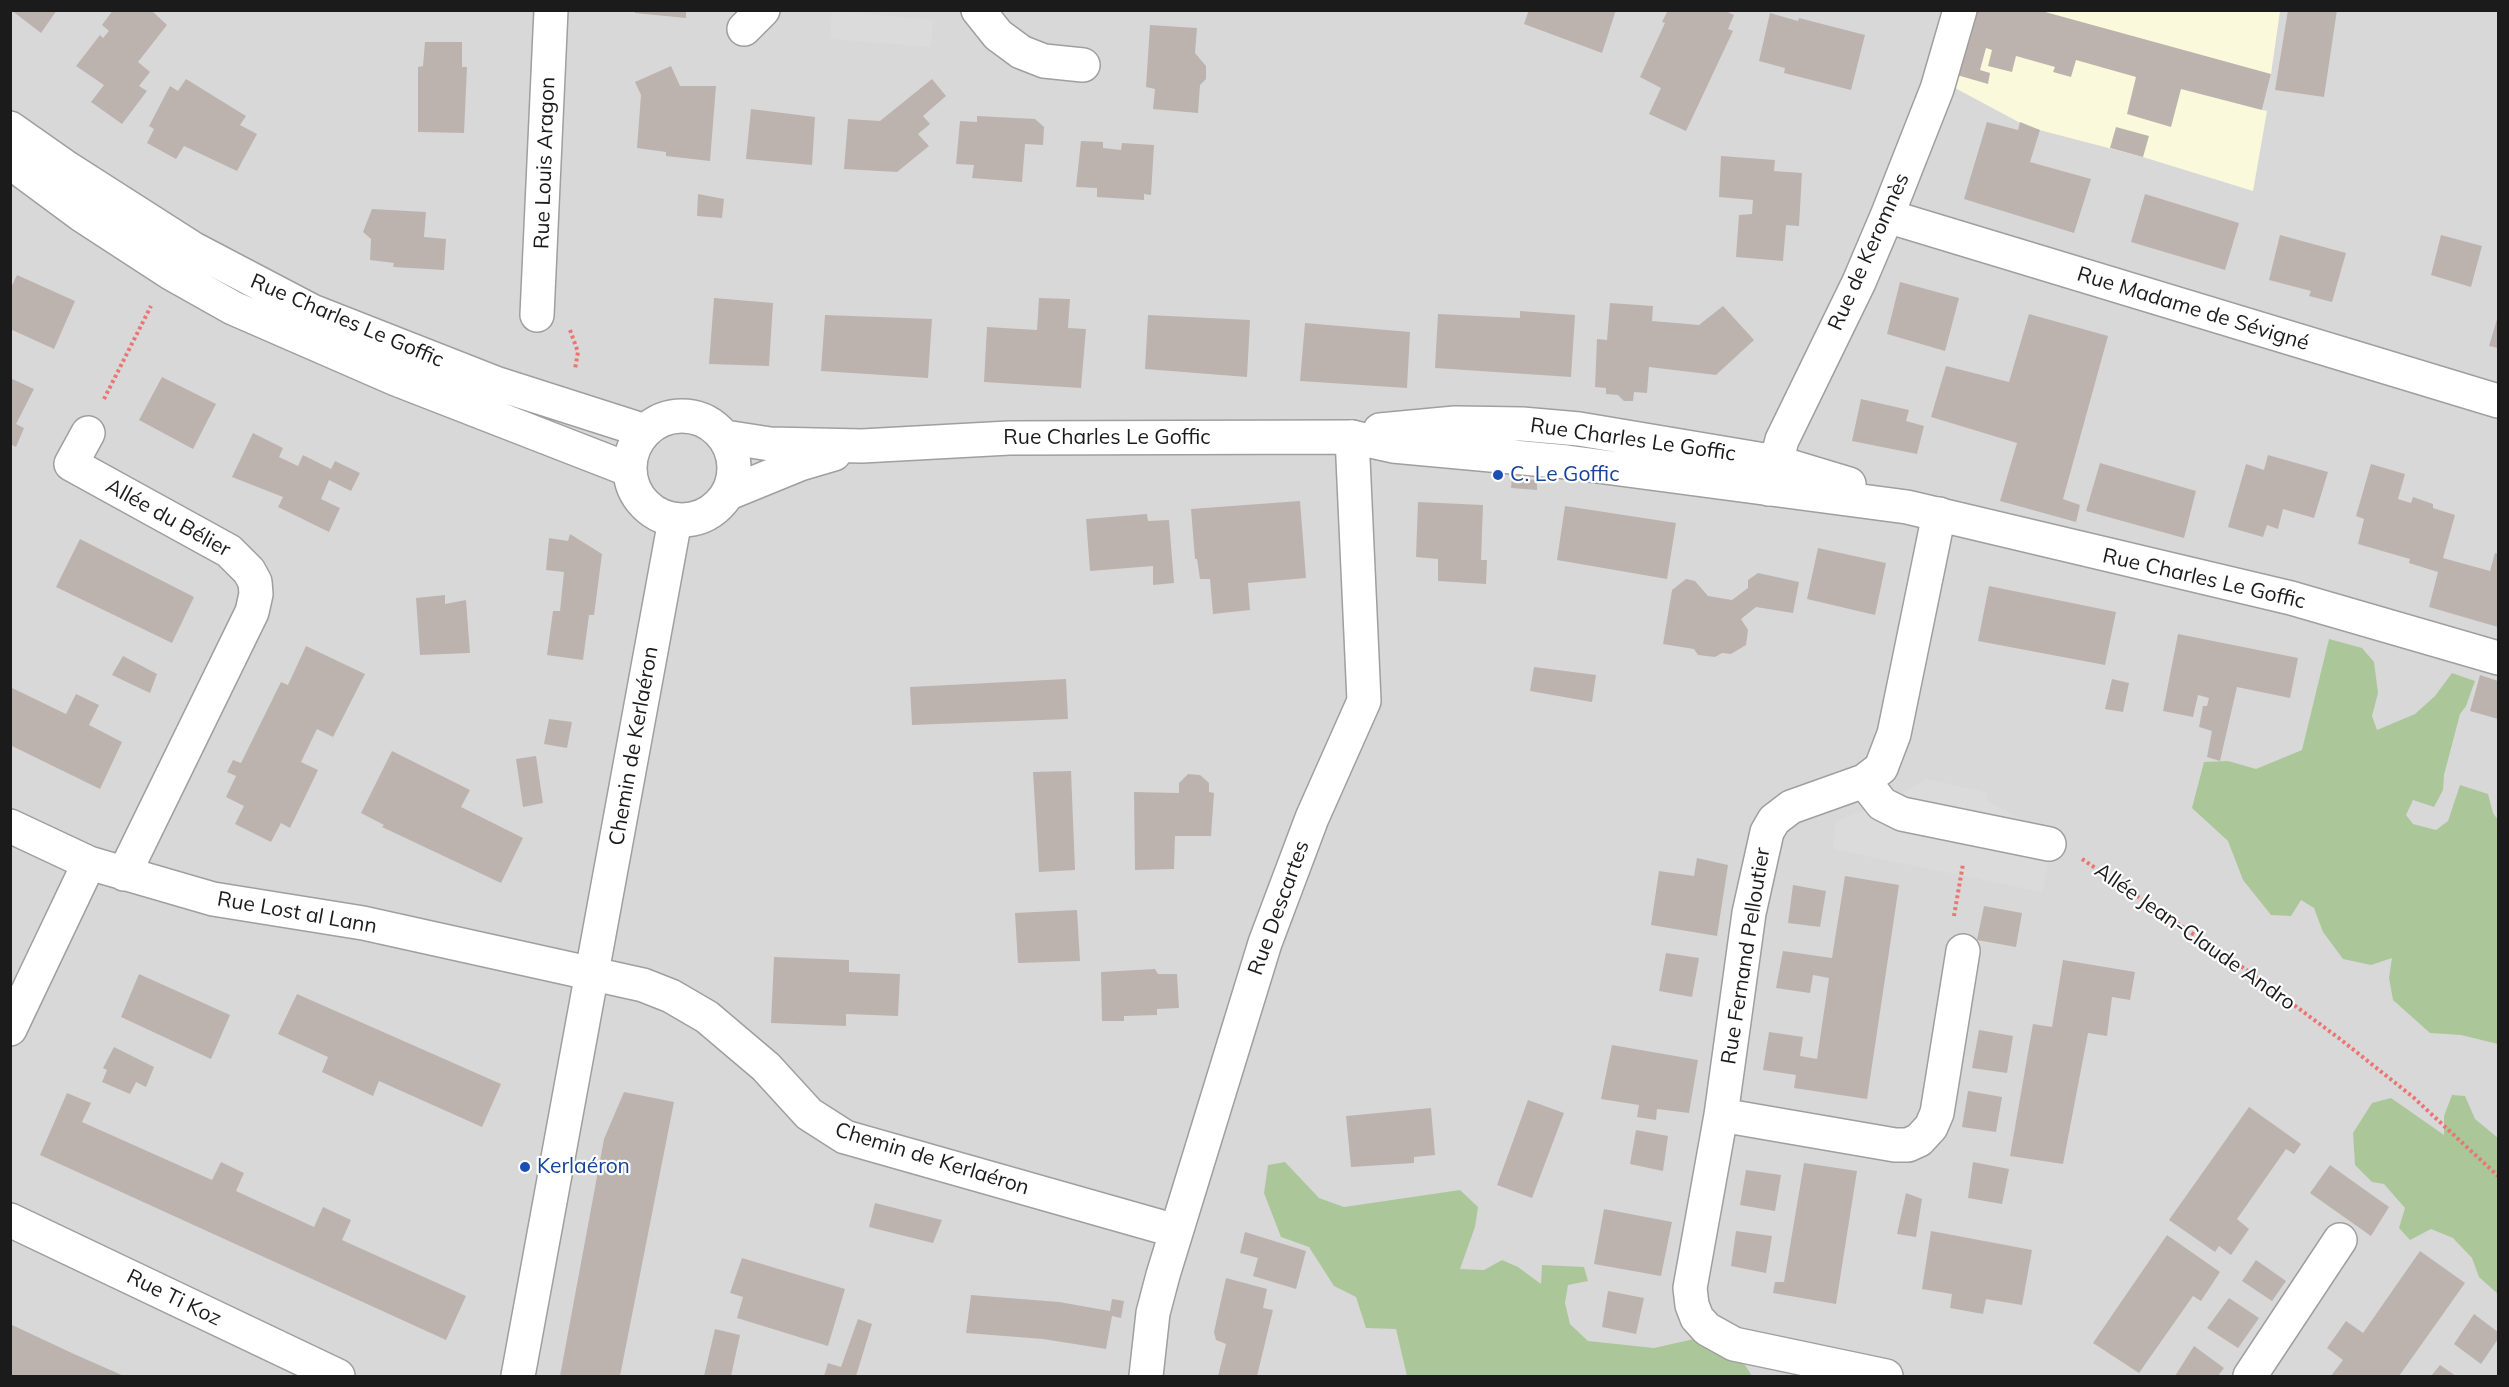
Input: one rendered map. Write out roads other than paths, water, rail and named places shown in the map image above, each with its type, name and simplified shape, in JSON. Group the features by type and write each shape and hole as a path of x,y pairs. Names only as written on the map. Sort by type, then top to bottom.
{"street":[{"name":"Rue Louis Aragon","path":"538,302 551,10"},
{"path":"978,10 998,35 1021,52 1044,61 1083,65"},
{"name":"Rue de Keromnès","path":"1773,475 1782,440 1859,282 1887,216 1937,88 1960,10"},
{"name":"Rue Charles Le Goffic","path":"10,128 153,224 261,286 372,335 565,406 645,431"},
{"name":"Rue Charles Le Goffic","path":"10,162 83,216 169,272 233,308 293,336 630,470"},
{"name":"Rue Madame de Sévigné","path":"1887,216 2499,401"},
{"path":"682,416 697,418 711,424 725,437 734,460 734,474 729,493 714,509 703,516 675,520 650,509 639,498 632,485 630,470 635,444 645,431 668,418 682,416"},
{"name":"Allée du Bélier","path":"88,433 71,464 229,551 249,571 255,582 256,594 252,612 124,874"},
{"name":"Rue Charles Le Goffic","path":"725,437 770,444 862,446 1009,438 1352,437 1393,446 1567,462 1773,475 2291,598 2499,658"},
{"name":"Rue Descartes","path":"1146,1377 1153,1313 1176,1230 1277,909 1312,818 1364,701 1352,437"},
{"name":"Rue Charles Le Goffic","path":"729,493 800,464 862,446"},
{"name":"Rue Fernand Pelloutier","path":"1886,1377 1734,1344 1707,1329 1698,1318 1692,1305 1690,1288 1720,1115 1749,913 1767,832 1774,820 1791,807 1864,781 1881,768 1894,734 1939,514"},
{"name":"Chemin de Kerlaéron","path":"518,1377 675,520"},
{"path":"1864,781 1876,797 1891,810 2049,844"},
{"name":"Rue Lost al Lann","path":"10,826 89,862 213,899 363,924 592,972"},
{"path":"10,1029 89,862"},
{"path":"1720,1115 1895,1145 1908,1145 1919,1140 1931,1127 1936,1113 1963,951"},
{"name":"Chemin de Kerlaéron","path":"592,972 652,989 707,1017 766,1067 809,1114 845,1137 1176,1230"},
{"name":"Rue Ti Koz","path":"10,1220 338,1377"},
{"path":"2250,1377 2340,1240"}],"place":[{"name":"C. Le Goffic","path":"1498,475"},
{"name":"Kerlaéron","path":"525,1167"}]}
